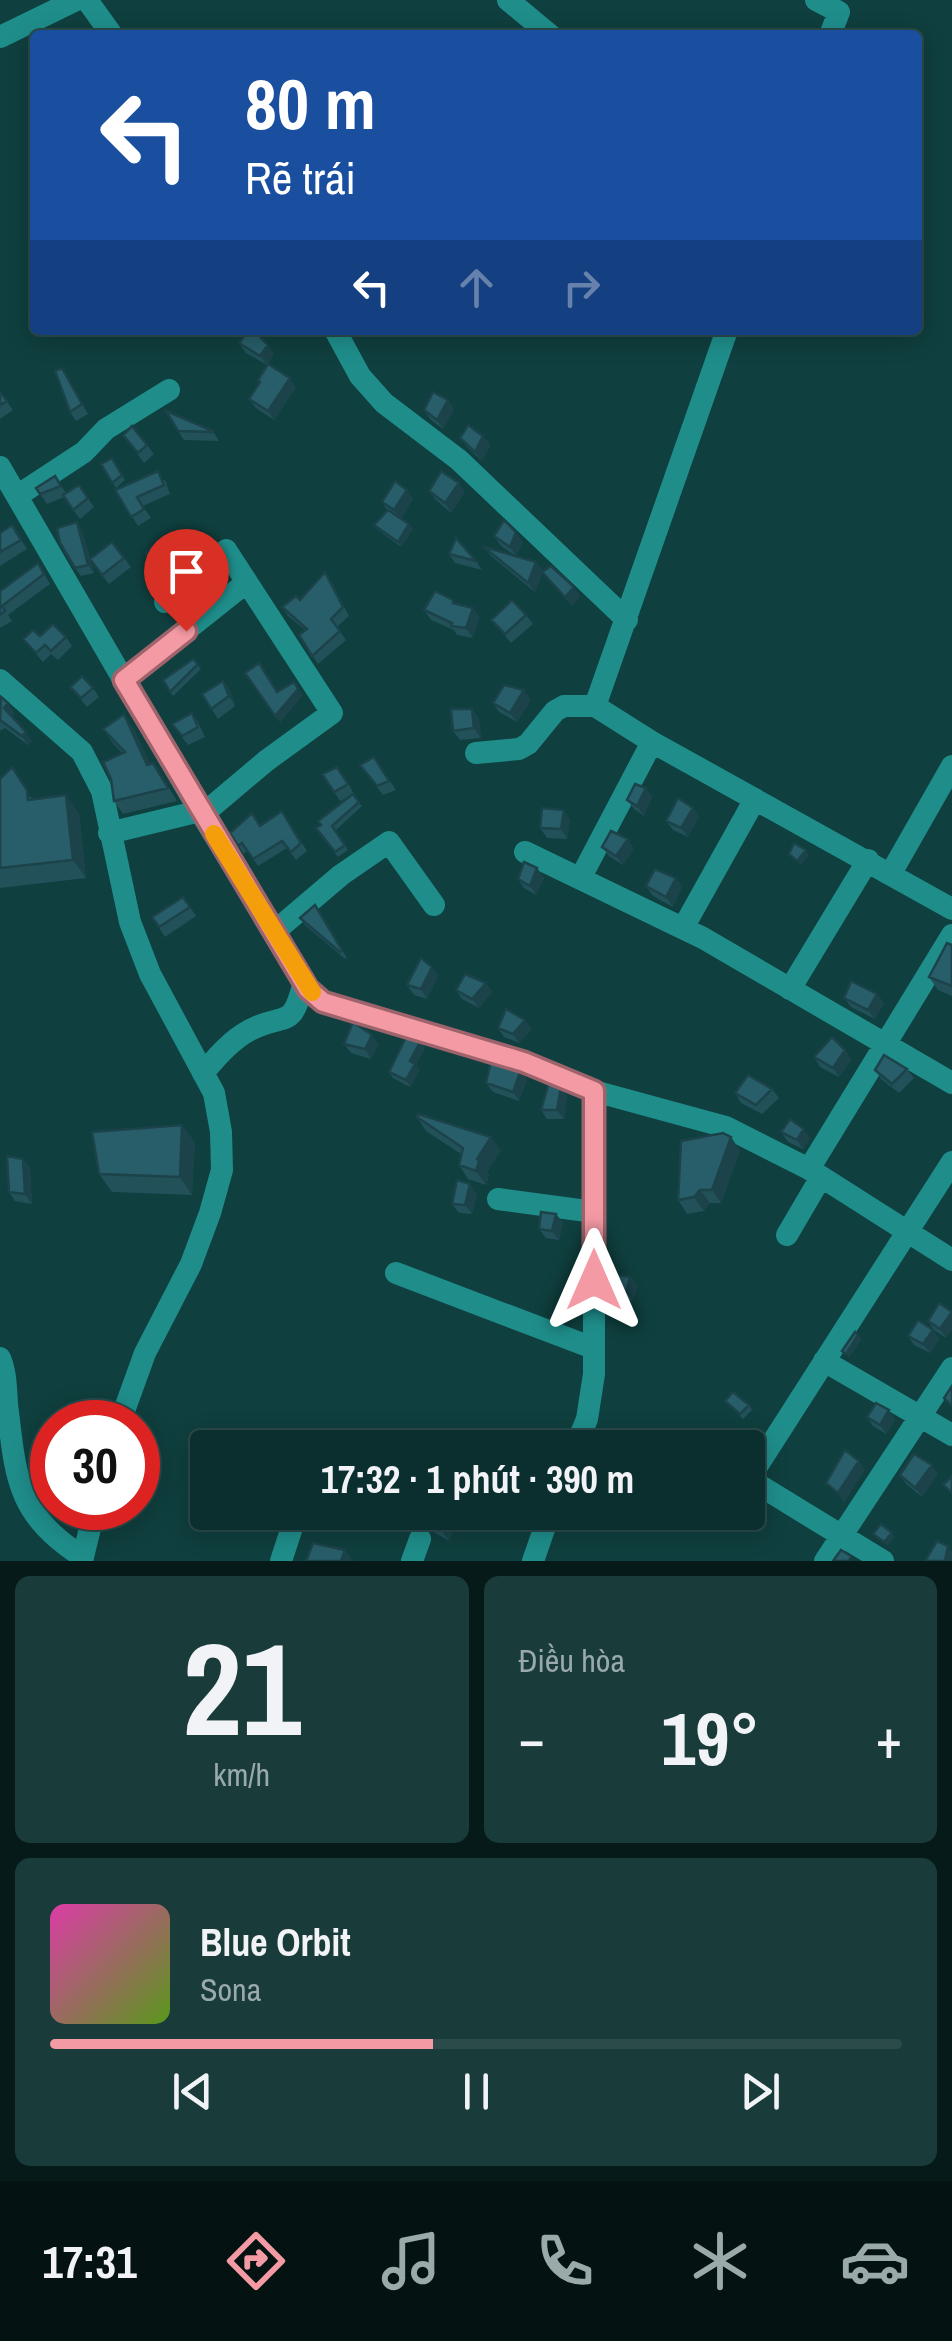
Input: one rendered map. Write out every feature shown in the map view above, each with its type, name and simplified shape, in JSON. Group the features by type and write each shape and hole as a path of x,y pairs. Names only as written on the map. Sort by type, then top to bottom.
{"street":[{"path":"0,36 76,0"},
{"path":"87,0 108,30"},
{"path":"508,0 544,30"},
{"path":"816,0 841,6 832,30"},
{"path":"338,335 360,376 384,402 459,460 627,620"},
{"path":"595,706 725,335"},
{"path":"17,496 84,452 106,429 169,390"},
{"path":"0,467 201,813 304,982 323,1002 524,1062 594,1091 726,1127 815,1173 952,1260"},
{"path":"109,833 201,813 332,713 226,550 166,602"},
{"path":"124,680 247,582"},
{"path":"0,680 82,752 102,791 130,922 150,974 214,1094 221,1132 222,1170 191,1264 145,1354 128,1400"},
{"path":"476,753 519,749 564,706 595,706 652,742 952,909"},
{"path":"581,877 652,742"},
{"path":"892,874 952,766"},
{"path":"682,928 756,799"},
{"path":"274,932 341,875 389,842 434,905"},
{"path":"525,852 682,928 952,1083"},
{"path":"790,988 868,860"},
{"path":"787,1235 815,1173 952,935"},
{"path":"293,1014 304,982"},
{"path":"203,1073 234,1040 252,1029 279,1022 323,1002"},
{"path":"583,1430 594,1348 594,1091"},
{"path":"883,1561 749,1479 952,1162"},
{"path":"498,1199 594,1212"},
{"path":"396,1273 594,1348"},
{"path":"0,1358 18,1482 34,1515 53,1538 82,1559 89,1530"},
{"path":"824,1361 952,1434"},
{"path":"825,1561 952,1368"},
{"path":"0,1498 25,1496"},
{"path":"281,1561 291,1530"},
{"path":"533,1561 544,1530"}],"building":[{"path":"245,335 258,335 268,345 260,356 239,343"},
{"path":"268,364 290,378 268,411 249,399"},
{"path":"62,368 82,404 70,412 55,371"},
{"path":"433,392 448,400 437,420 424,410"},
{"path":"166,411 213,431 213,432 178,431"},
{"path":"468,425 483,436 475,452 460,438"},
{"path":"132,426 147,445 138,453 123,435"},
{"path":"112,458 122,475 112,483 101,464"},
{"path":"158,471 164,485 137,497 144,509 131,517 115,490"},
{"path":"441,471 459,483 445,503 429,491"},
{"path":"55,476 61,486 40,494 36,488"},
{"path":"395,481 407,490 394,510 382,502"},
{"path":"79,485 88,498 73,510 63,495"},
{"path":"388,510 409,524 398,542 374,525"},
{"path":"504,520 516,532 510,547 494,536"},
{"path":"77,522 88,565 75,568 60,543 57,528"},
{"path":"12,525 21,540 0,552 0,533"},
{"path":"456,538 476,561 449,554"},
{"path":"112,542 124,558 102,575 90,559"},
{"path":"155,544 171,562 161,571 146,553"},
{"path":"484,547 536,562 528,583"},
{"path":"38,563 44,574 2,606 5,611 0,615 0,591"},
{"path":"551,566 574,587 565,597 542,572"},
{"path":"219,568 221,576 212,582 209,576"},
{"path":"325,572 343,607 331,619 340,631 312,656 299,635 307,629 282,607 296,596 300,600"},
{"path":"435,591 453,603 473,608 466,628 451,626 452,623 424,610"},
{"path":"512,600 526,615 505,634 491,620"},
{"path":"53,624 66,637 51,651 45,645 36,653 23,639 33,630 40,636"},
{"path":"193,659 198,664 170,692 163,680"},
{"path":"259,663 277,692 294,682 298,689 275,716 245,673"},
{"path":"82,676 93,688 81,698 70,687"},
{"path":"223,681 229,696 211,709 202,694"},
{"path":"504,685 524,690 510,713 493,703"},
{"path":"1,697 8,703 4,708 26,732 22,736 0,720"},
{"path":"451,709 472,709 474,728 453,731"},
{"path":"192,713 198,727 182,736 172,724"},
{"path":"124,714 147,765 153,763 168,788 114,801 111,779 103,762 125,752 103,729"},
{"path":"374,757 389,781 377,786 360,765"},
{"path":"12,767 27,790 28,800 66,795 73,860 0,868 0,779"},
{"path":"337,767 348,784 334,792 322,774"},
{"path":"635,784 646,788 637,806 627,800"},
{"path":"353,794 359,802 332,826 345,845 335,852 316,828 321,825 318,821"},
{"path":"678,798 693,808 681,828 666,821"},
{"path":"542,808 564,810 561,829 540,828"},
{"path":"282,811 301,843 291,852 282,841 253,859 230,833 252,813 260,826"},
{"path":"611,831 628,839 616,856 602,847"},
{"path":"794,843 806,850 797,861 789,854"},
{"path":"524,862 537,868 530,886 518,879"},
{"path":"655,869 676,878 666,897 646,886"},
{"path":"183,897 190,907 159,927 152,917"},
{"path":"315,905 342,950 340,952 300,918"},
{"path":"947,943 952,945 952,986 929,977"},
{"path":"421,958 432,967 421,989 407,985"},
{"path":"465,974 486,983 472,999 456,990"},
{"path":"851,981 877,994 868,1010 844,998"},
{"path":"506,1009 525,1020 513,1034 498,1028"},
{"path":"353,1022 372,1035 365,1049 344,1044"},
{"path":"406,1037 420,1042 406,1080 389,1072"},
{"path":"832,1037 845,1050 833,1068 814,1057"},
{"path":"884,1055 907,1069 892,1084 875,1070"},
{"path":"491,1060 521,1070 513,1092 486,1083"},
{"path":"748,1075 772,1089 756,1105 735,1093"},
{"path":"549,1082 561,1087 557,1110 541,1110"},
{"path":"418,1114 491,1137 477,1159 476,1171 459,1165 463,1148"},
{"path":"790,1119 804,1129 797,1140 781,1132"},
{"path":"182,1125 180,1177 99,1174 92,1132"},
{"path":"723,1133 731,1137 712,1190 700,1190 694,1197 678,1200 681,1141"},
{"path":"7,1156 23,1159 25,1194 9,1192"},
{"path":"457,1180 470,1184 465,1205 452,1204"},
{"path":"541,1212 556,1214 552,1231 539,1229"},
{"path":"603,1272 630,1277 626,1292 603,1285"},
{"path":"939,1303 952,1312 940,1329 928,1321"},
{"path":"918,1320 933,1330 923,1344 908,1336"},
{"path":"855,1332 858,1335 846,1354 842,1351"},
{"path":"952,1386 952,1406 944,1398"},
{"path":"733,1392 749,1405 740,1414 725,1401"},
{"path":"876,1403 889,1410 880,1425 867,1417"},
{"path":"845,1450 859,1461 838,1493 826,1483"},
{"path":"914,1454 932,1465 915,1488 900,1475"},
{"path":"952,1476 952,1493 943,1485"},
{"path":"881,1524 892,1533 884,1542 873,1534"},
{"path":"937,1541 948,1546 945,1561 925,1561"},
{"path":"313,1543 345,1550 341,1561 306,1561"},
{"path":"841,1550 851,1556 849,1561 833,1561"}],"slow traffic":[{"path":"214,834 312,992"}],"route":[{"path":"186,631 124,680 308,989 323,1002 524,1062 594,1091 594,1280"}]}
